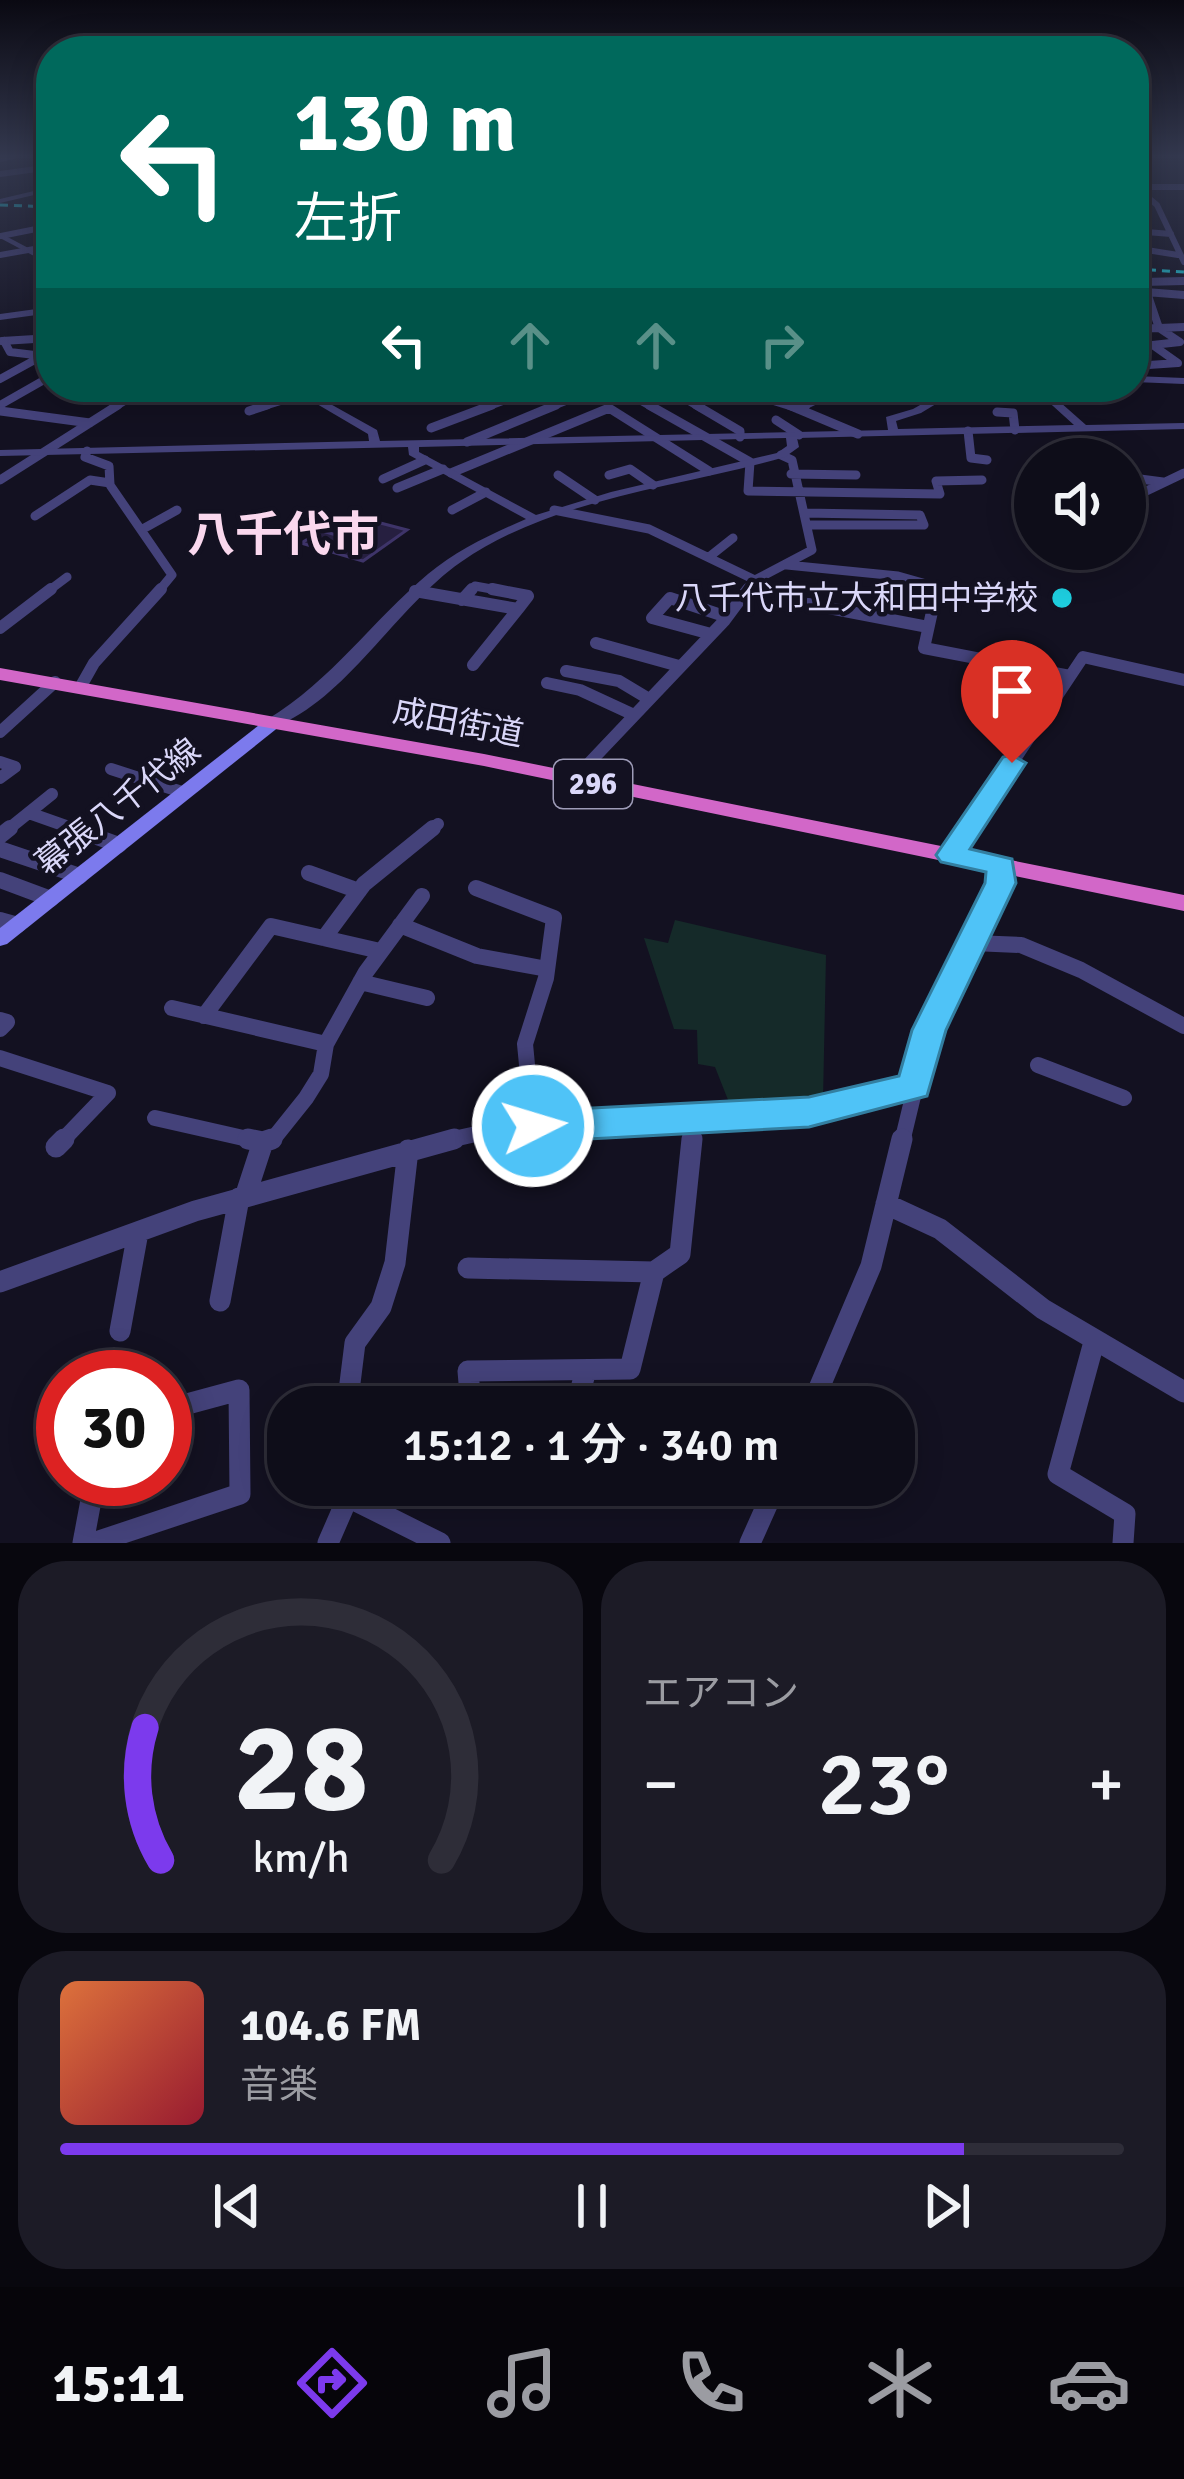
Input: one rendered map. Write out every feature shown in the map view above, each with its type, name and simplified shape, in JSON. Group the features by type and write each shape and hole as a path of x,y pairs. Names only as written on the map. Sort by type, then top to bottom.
{"highway":[{"name":"成田街道","path":"0,674 274,722 1184,903"}],"main road":[{"name":"幕張八千代線","path":"0,939 9,923 51,899 274,722"}],"street":[{"path":"1149,231 1180,228"},
{"path":"1171,230 1181,258"},
{"path":"0,251 10,241"},
{"path":"1149,251 1181,258"},
{"path":"1149,285 1184,281"},
{"path":"1149,288 1184,295"},
{"path":"1149,303 1159,328 1180,342 1149,346"},
{"path":"1,315 36,312"},
{"path":"1149,328 1184,327"},
{"path":"3,347 36,341"},
{"path":"1149,365 1178,363 1154,346"},
{"path":"3,347 36,354"},
{"path":"0,379 36,362"},
{"path":"1149,380 1184,381"},
{"path":"0,408 36,385"},
{"path":"0,480 124,402"},
{"path":"249,411 271,402"},
{"path":"318,402 373,432 375,445"},
{"path":"431,428 502,402"},
{"path":"549,402 557,405"},
{"path":"467,442 565,402"},
{"path":"643,402 750,462"},
{"path":"692,402 740,430 740,437"},
{"path":"784,402 857,434"},
{"path":"798,409 813,402"},
{"path":"894,433 890,419 932,402"},
{"path":"1054,402 1083,428"},
{"path":"494,405 529,417"},
{"path":"0,408 91,423"},
{"path":"397,488 609,408 709,471"},
{"path":"997,412 1013,413 1015,430"},
{"path":"465,416 498,430"},
{"path":"776,420 795,435"},
{"path":"0,453 1184,426"},
{"path":"968,431 971,458 987,460"},
{"path":"274,722 300,709 415,591 457,559 532,517 781,454 793,447 795,435"},
{"path":"415,444 413,454 532,517"},
{"path":"81,686 94,664 172,575 110,483 109,466 85,457 87,451"},
{"path":"573,780 728,616 754,580 812,550 791,474 792,460 781,454"},
{"path":"382,479 425,460"},
{"path":"750,462 748,490 940,494 935,481 982,480"},
{"path":"609,475 630,469 653,485"},
{"path":"1146,491 1184,473"},
{"path":"791,474 856,475"},
{"path":"558,475 595,500"},
{"path":"35,516 90,480 110,483"},
{"path":"1146,480 1163,482"},
{"path":"452,510 486,492"},
{"path":"891,493 898,514"},
{"path":"141,530 177,510"},
{"path":"554,511 649,529 754,580"},
{"path":"920,514 925,525 806,519 920,514"},
{"path":"709,557 733,538"},
{"path":"787,565 898,576 937,587 924,647 1070,676"},
{"path":"0,628 68,577"},
{"path":"415,591 518,609 473,664"},
{"path":"710,634 652,618 670,598 728,616"},
{"path":"808,604 928,627"},
{"path":"596,643 679,666"},
{"path":"951,855 1083,658 1093,656 1184,680"},
{"path":"566,670 619,681 649,699"},
{"path":"0,732 55,682"},
{"path":"547,683 580,690 634,716"},
{"path":"0,762 15,767 0,778"},
{"path":"111,769 185,793"},
{"path":"0,836 52,794"},
{"path":"29,813 119,845"},
{"path":"324,938 359,891 406,846 438,824"},
{"path":"0,848 80,876"},
{"path":"820,1386 871,1266 929,1030 1000,883 1001,866"},
{"path":"309,873 359,891"},
{"path":"0,880 51,899"},
{"path":"476,888 554,918 547,968 525,1044 533,1126"},
{"path":"155,1118 262,1142 274,1138 321,1074 326,1044 360,982 422,896"},
{"path":"400,925 477,956 547,968"},
{"path":"204,1016 271,926 380,951"},
{"path":"973,944 1021,945 1081,970 1184,1026"},
{"path":"360,982 428,998"},
{"path":"172,1008 326,1044"},
{"path":"0,1020 8,1022 0,1029"},
{"path":"0,1058 108,1094 56,1147"},
{"path":"1038,1065 1124,1098"},
{"path":"0,1282 242,1197 476,1132 809,1112 914,1086"},
{"path":"468,1268 654,1273 680,1254 694,1118"},
{"path":"220,1300 242,1197 262,1142"},
{"path":"350,1386 356,1343 381,1307 395,1263 408,1150"},
{"path":"886,1204 940,1229 1042,1309 1184,1392"},
{"path":"120,1330 138,1232"},
{"path":"469,1386 468,1371 630,1369 654,1273"},
{"path":"1094,1342 1058,1474 1125,1514 1123,1543"},
{"path":"582,1386 586,1370"},
{"path":"93,1543 241,1494 239,1390 192,1402"},
{"path":"83,1543 90,1506"},
{"path":"328,1543 342,1506"},
{"path":"375,1506 440,1543"},
{"path":"750,1543 767,1506"}],"green space":[{"path":"675,920 826,955 823,1100 732,1110 715,1067 698,1064 697,1030 674,1029 644,938 668,943"}],"building":[{"path":"369,520 407,530 363,561 301,543 322,531 344,537"}],"railway":[{"path":"1149,270 1184,272"}],"place":[{"name":"八千代市立大和田中学校","path":"1062,598"}],"district":[{"name":"八千代市","path":"283,535"}],"route":[{"path":"533,1126 809,1112 914,1086 929,1030 1000,883 1001,866 951,855 1012,763"}]}
